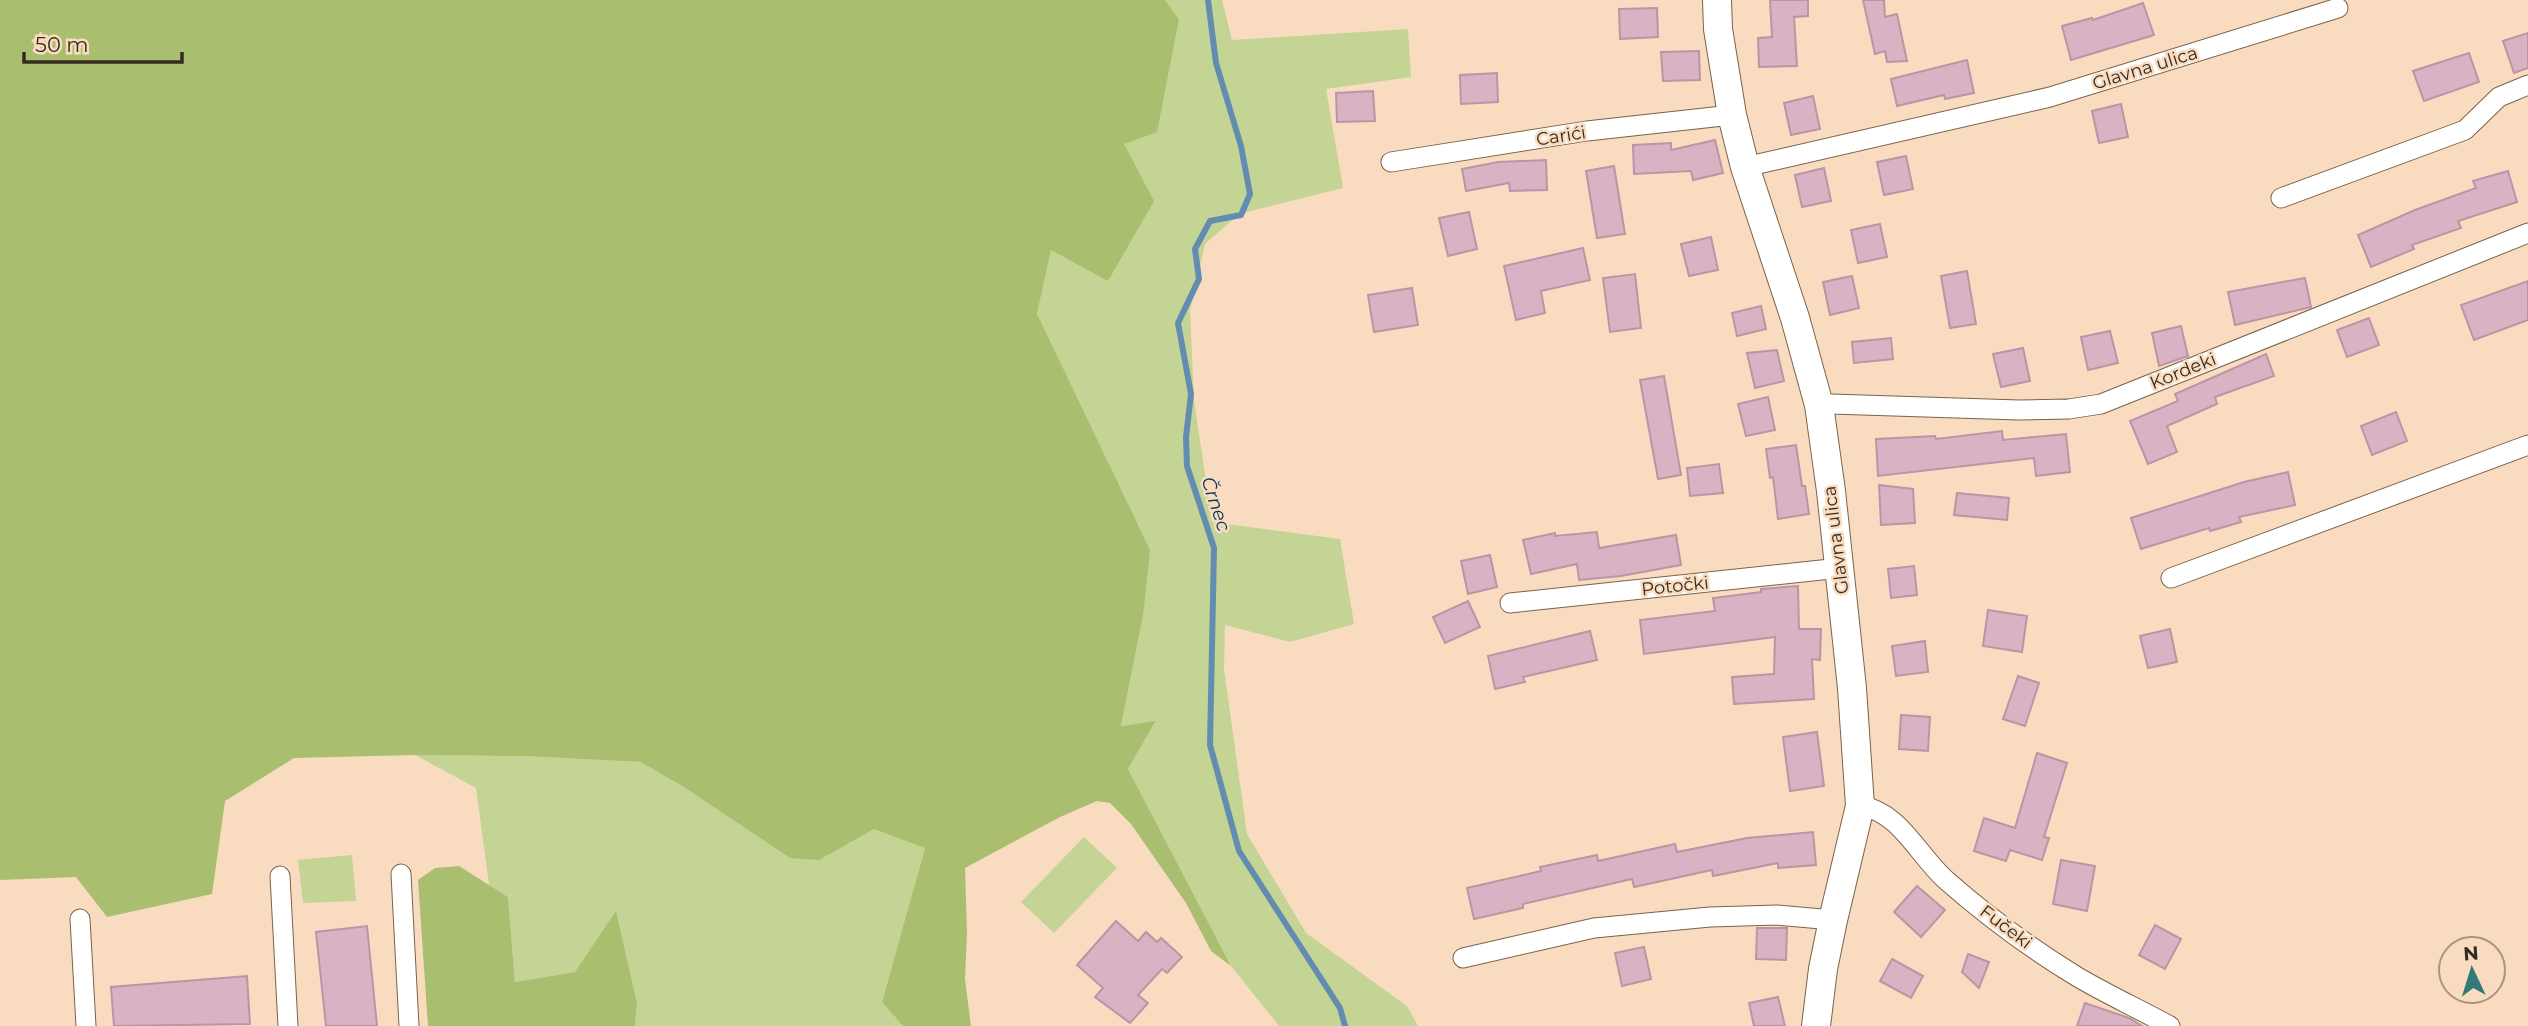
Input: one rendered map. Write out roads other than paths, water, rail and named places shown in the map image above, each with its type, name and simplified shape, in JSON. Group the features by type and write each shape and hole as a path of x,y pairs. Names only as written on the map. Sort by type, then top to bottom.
{"street":[{"name":"Glavna ulica","path":"1717,0 1718,29 1732,115 1745,167 1795,318 1819,405 1840,568 1860,806 1823,969 1816,1026"},
{"name":"Glavna ulica","path":"1745,167 2050,97 2338,8"},
{"path":"2281,198 2465,130 2499,97 2528,85"},
{"name":"Carići","path":"1391,162 1587,131 1732,115"},
{"name":"Kordeki","path":"1819,405 2019,410 2069,409 2101,404 2528,233"},
{"path":"2171,578 2528,445"},
{"name":"Potočki","path":"1510,603 1840,568"},
{"name":"Fučeki","path":"1860,806 1872,807 1892,820 1944,879 2008,930 2078,978 2170,1026"},
{"path":"401,874 409,1026"},
{"path":"280,876 288,1026"},
{"path":"1463,958 1594,928 1710,917 1777,915 1833,920"},
{"path":"80,919 86,1026"}],"waterway":[{"name":"Črnec","path":"1208,0 1216,63 1241,146 1250,194 1241,215 1210,221 1195,249 1199,279 1178,323 1191,394 1186,437 1187,466 1214,548 1210,745 1239,851 1340,1008 1345,1026"}]}
